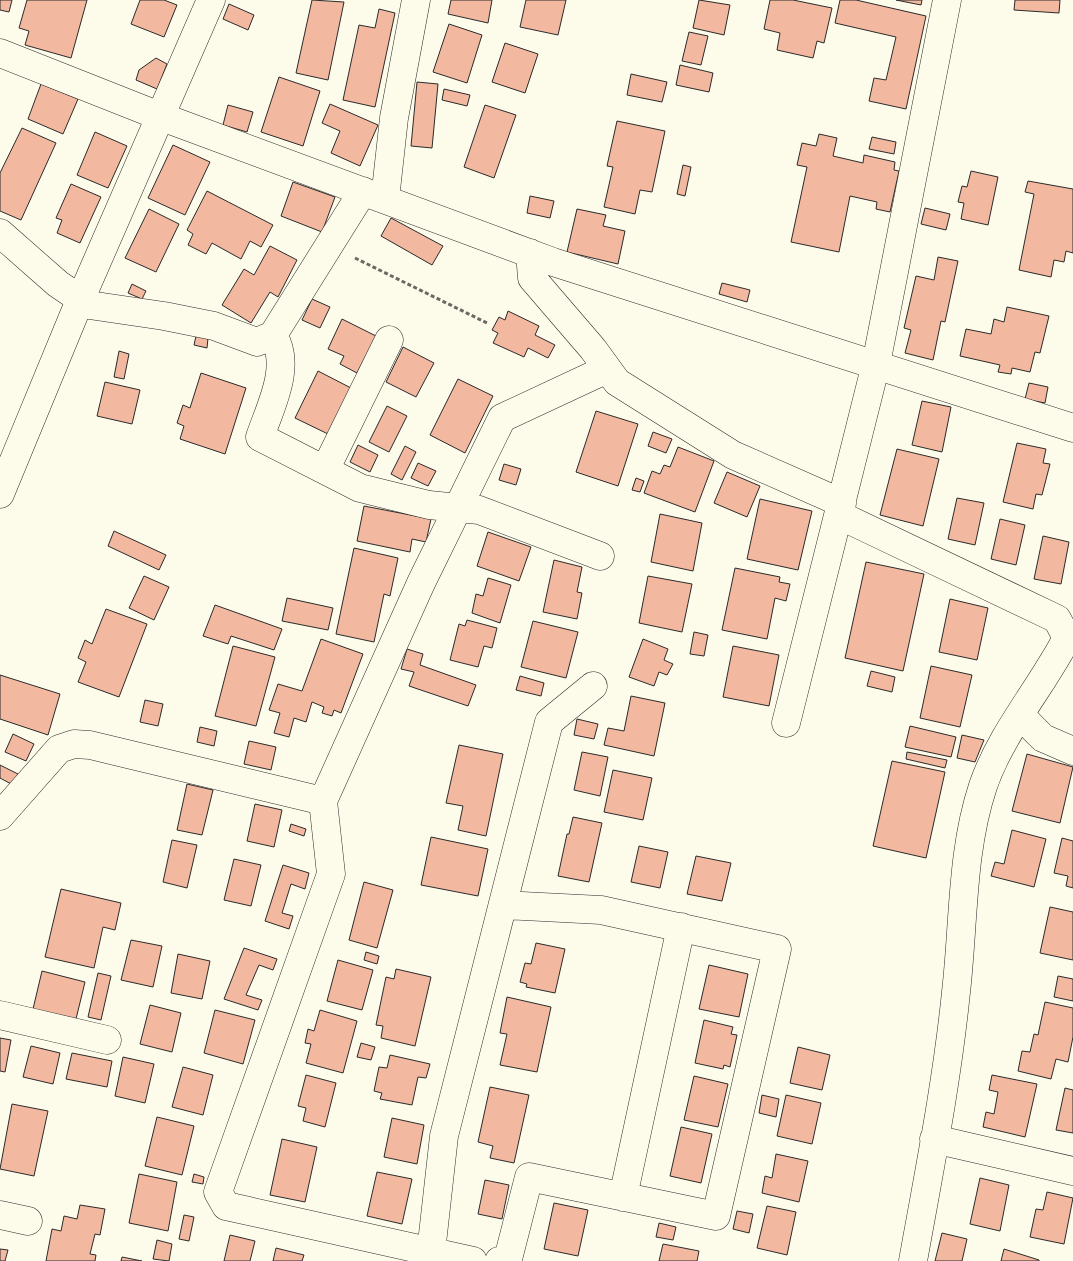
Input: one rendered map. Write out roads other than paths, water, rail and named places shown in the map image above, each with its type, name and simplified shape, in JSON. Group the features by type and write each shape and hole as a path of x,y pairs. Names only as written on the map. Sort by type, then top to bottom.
{"street":[{"path":"0,494 81,298 162,117 211,0"},
{"path":"0,233 58,284 89,305 206,324 257,342 273,335 328,244 374,195 394,118 416,0"},
{"path":"786,723 876,364 947,0"},
{"path":"0,53 162,117 530,253 1073,428"},
{"path":"530,253 532,278 563,313 617,382 733,455 1057,619 1067,638 999,750 984,785 973,822 965,881 956,993 913,1261"},
{"path":"273,335 278,343 282,372 260,437 360,488 429,505 479,510 600,556"},
{"path":"325,470 389,340"},
{"path":"473,1261 226,1206 218,1192 331,874 323,801 458,507 502,418 608,369"},
{"path":"431,1252 444,1136 549,722 593,686"},
{"path":"1021,716 1043,738 1073,750"},
{"path":"0,816 59,749 74,744 90,745 323,801"},
{"path":"503,904 601,910 777,949 716,1216 530,1177 507,1260"},
{"path":"623,1196 681,927"},
{"path":"0,1015 107,1040"},
{"path":"934,1139 1073,1171"},
{"path":"0,1215 28,1221"}]}
